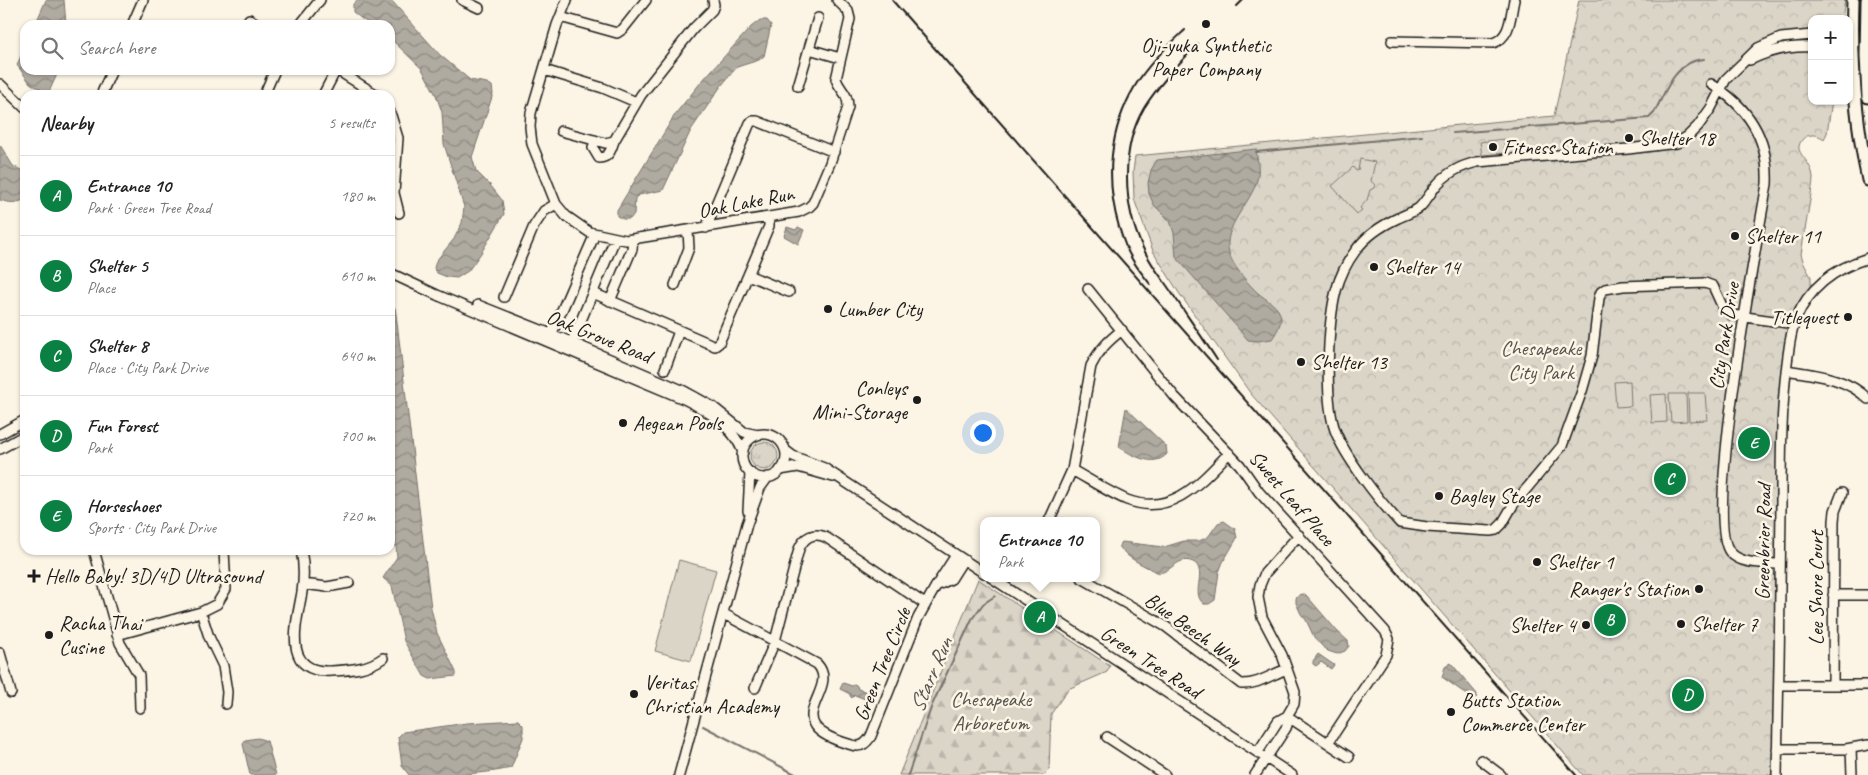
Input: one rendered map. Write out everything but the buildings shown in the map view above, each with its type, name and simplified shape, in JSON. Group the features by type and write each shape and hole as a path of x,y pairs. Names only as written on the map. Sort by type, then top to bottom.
{"main road":[{"path":"1852,15 1853,0"},
{"path":"1867,0 1868,97"},
{"path":"1851,60 1857,122 1868,180"}],"street":[{"path":"134,20 143,0"},
{"path":"304,20 320,0"},
{"path":"462,0 479,8"},
{"path":"504,297 534,226 544,211 556,204 532,144 530,132 531,113 560,17 567,0"},
{"path":"560,17 617,32 623,29 646,0"},
{"path":"595,140 593,148 599,158 604,158 608,155 636,102 694,28 712,10 713,0"},
{"name":"Oak Lake Run","path":"556,204 575,223 595,234 615,239 633,240 799,212 811,206 834,152 848,107 846,92 836,79 850,19 848,11 838,0"},
{"path":"1392,41 1493,43 1501,40 1506,34 1514,0"},
{"path":"798,86 818,18"},
{"path":"1794,324 1727,313 1722,308 1713,286 1705,283 1623,286 1606,289 1601,292 1595,322 1592,356 1582,391 1562,446 1496,530 1427,528 1400,523 1345,450 1332,421 1329,385 1330,327 1336,288 1344,269 1356,249 1378,230 1420,207 1442,179 1456,169 1477,162 1677,143 1698,126 1711,108 1715,87 1758,48 1771,41 1790,36 1808,35"},
{"path":"1853,41 1867,42"},
{"path":"1738,66 1761,55 1784,48 1808,46"},
{"path":"809,49 840,58"},
{"path":"544,70 610,90 636,102"},
{"path":"103,90 110,75"},
{"path":"266,90 273,75"},
{"path":"326,90 334,75"},
{"path":"345,75 369,90"},
{"path":"0,84 20,103"},
{"name":"City Park Drive","path":"1715,87 1738,105 1755,128 1764,148 1768,170 1733,390 1723,495 1724,540 1729,552 1742,560 1780,564"},
{"path":"706,228 750,123 753,121 758,121 834,152"},
{"path":"395,128 398,138 395,179"},
{"path":"561,131 605,143 614,141"},
{"path":"395,197 399,213"},
{"path":"593,293 712,346 717,345 769,226 769,217"},
{"path":"676,285 689,248 688,231"},
{"path":"550,338 595,234"},
{"path":"570,346 615,239"},
{"path":"610,301 632,250 633,240"},
{"name":"Greenbrier Road","path":"1776,775 1782,426 1786,370 1794,324 1807,298 1823,281 1842,268 1868,258"},
{"name":"Oak Grove Road","path":"395,275 437,295 684,390 713,407 744,432 758,435"},
{"path":"748,275 789,292"},
{"name":"Sweet Leaf Place","path":"1088,289 1176,397 1240,465 1259,492 1380,623 1389,639 1386,655 1328,742"},
{"path":"1052,517 1072,470 1091,366 1106,342 1122,330"},
{"path":"664,368 679,331"},
{"name":"Oak Grove Road","path":"570,346 702,408 734,435 743,452"},
{"path":"1786,370 1835,379 1855,389 1868,400"},
{"path":"0,434 20,423"},
{"path":"768,477 758,476 750,472 744,464 743,452 748,441 758,435 769,435 776,438 785,450 793,456 824,468 980,570"},
{"path":"0,449 20,438"},
{"path":"780,470 785,461 785,450"},
{"path":"1072,470 1126,500 1156,504 1176,499 1188,492 1201,482 1229,453"},
{"path":"679,775 747,524 760,488 768,477 780,470 798,467 845,482"},
{"path":"747,524 750,472"},
{"name":"Lee Shore Court","path":"1833,685 1834,521 1835,511 1842,493"},
{"name":"Green Tree Circle","path":"755,688 775,641 798,550 802,543 811,535 817,534 827,538 925,604"},
{"path":"1256,775 1286,728 1287,716 1295,698 1282,655 1262,617 1258,597 1260,585 1265,573 1300,535"},
{"path":"95,555 120,644 139,675 140,708"},
{"path":"117,635 201,612 217,604 226,589 224,555"},
{"path":"302,555 303,584 295,633 295,645 301,659 308,666 325,672 361,668 383,658"},
{"name":"Green Tree Circle","path":"724,614 803,656 821,668 823,679 812,715 814,725 822,732 859,747 868,742 871,736 925,604 936,586 960,557"},
{"name":"Green Tree Road","path":"998,582 1292,775"},
{"name":"Blue Beech Way","path":"1089,582 1165,626 1241,684 1258,682 1287,668"},
{"path":"303,584 327,587 349,583"},
{"path":"1833,595 1868,595"},
{"path":"201,612 209,637 223,666 227,692 226,704"},
{"path":"0,652 11,693"},
{"path":"1778,685 1868,685"},
{"path":"1287,716 1349,757"},
{"path":"1258,752 1278,721 1287,716"},
{"path":"1107,737 1165,775"},
{"path":"1777,749 1851,748 1868,744"},
{"path":"1851,748 1852,775"},
{"path":"1481,760 1501,775"}],"green space":[{"name":"Chesapeake City Park","path":"1579,0 1845,0 1843,15 1808,15 1808,105 1831,105 1827,133 1824,139 1817,135 1809,135 1803,139 1799,146 1800,152 1810,167 1813,177 1801,254 1811,277 1811,285 1797,307 1786,335 1779,401 1772,775 1583,775 1251,394 1179,293 1153,251 1134,199 1133,172 1135,156 1554,116"},
{"name":"Fitness Station","path":"1504,139 1505,153 1482,155 1480,142"},
{"path":"1360,159 1375,162 1371,181 1375,185 1360,208 1362,210 1357,214 1332,186 1353,167 1356,171 1358,170"},
{"path":"1630,381 1631,406 1616,407 1614,382"},
{"path":"1688,393 1705,393 1707,420 1689,421"},
{"path":"1666,394 1667,422 1652,423 1650,395"},
{"path":"1669,394 1686,394 1687,421 1671,422"},
{"path":"1743,431 1765,432 1764,455 1743,454"},
{"path":"764,442 774,446 778,456 774,466 764,470 754,466 750,456 754,446"},
{"path":"679,560 716,570 691,661 655,651"},
{"name":"Chesapeake Arboretum","path":"978,579 1110,666 1107,672 1068,689 1051,714 1049,770 1044,775 899,775"}],"water":[{"path":"46,0 64,0 66,20 37,20"},
{"path":"357,0 391,0 440,55 470,80 487,83 492,86 493,94 472,157 476,171 502,200 504,214 468,271 457,278 437,273 434,268 436,261 454,239 462,223 464,207 444,144 442,112 436,95 422,69 395,43 395,20 363,20 353,12 353,4"},
{"path":"760,20 767,20 771,25 764,56 759,60 737,67 721,86 691,130 663,190 639,195 635,198 634,214 630,219 623,219 617,216 617,210 676,113 702,81 751,27"},
{"path":"20,58 20,69 17,65"},
{"path":"24,75 57,75 50,90 41,90 30,83"},
{"path":"0,145 13,166 20,170 20,202 0,200"},
{"path":"1256,149 1257,180 1254,189 1233,224 1228,243 1231,258 1241,274 1280,314 1280,323 1272,339 1258,341 1248,340 1176,257 1174,233 1170,221 1154,205 1149,194 1148,183 1151,170 1157,160"},
{"path":"787,227 796,230 798,227 804,230 798,244 784,236"},
{"path":"395,308 431,608 437,633 456,672 456,676 430,679 424,676 404,641 392,586 383,578 397,557 395,537"},
{"path":"1126,408 1166,446 1167,454 1156,460 1143,459 1119,447"},
{"path":"1224,521 1235,529 1237,538 1219,572 1215,600 1209,604 1204,604 1200,600 1198,589 1200,572 1195,563 1185,560 1159,573 1131,558 1119,546 1122,542 1164,547 1184,541 1199,541 1208,537 1218,523"},
{"path":"1301,594 1307,596 1348,641 1349,646 1345,651 1337,654 1328,651 1314,637 1296,603 1296,598"},
{"path":"1318,654 1334,665 1331,669 1321,662 1316,666 1313,664"},
{"path":"1451,663 1477,694 1476,698 1473,699 1442,677 1445,667"},
{"path":"843,683 852,686 855,684 858,689 867,692 865,699 855,695 852,698 850,694 840,689"},
{"path":"518,720 523,725 523,738 511,768 447,775 409,775 402,766 398,737 403,732 467,723"},
{"path":"258,738 267,741 276,775 250,775 243,744 245,740"}],"waterway":[{"path":"1453,133 1649,118 1654,113 1667,87 1679,71 1694,61 1704,59"},
{"path":"1256,152 1422,136"},
{"name":"Starr Run","path":"908,775 932,705 972,619 983,604 995,596"},
{"name":"Starr Run","path":"703,726 797,775"}],"railway":[{"path":"892,0 1576,775"},
{"path":"1237,6 1243,0"},
{"path":"1150,284 1130,255 1119,227 1112,191 1112,155 1120,120 1135,86 1152,63 1185,30"},
{"path":"1198,44 1156,91 1136,124 1128,160 1128,196 1131,215 1143,248 1217,360"}],"place":[{"name":"Oji-yuka Synthetic Paper Company","path":"1206,24"},
{"name":"Shelter 18","path":"1629,138"},
{"name":"Fitness Station","path":"1493,147"},
{"name":"Shelter 11","path":"1735,236"},
{"name":"Shelter 14","path":"1374,267"},
{"name":"Lumber City","path":"828,309"},
{"name":"Titlequest","path":"1848,317"},
{"name":"Shelter 13","path":"1301,362"},
{"name":"Conleys Mini-Storage","path":"917,400"},
{"name":"Aegean Pools","path":"623,423"},
{"name":"Horseshoes","path":"1754,443"},
{"name":"Shelter 8","path":"1670,479"},
{"name":"Bagley Stage","path":"1439,496"},
{"name":"Shelter 1","path":"1537,562"},
{"name":"Hello Baby! 3D/4D Ultrasound","path":"34,576"},
{"name":"Ranger's Station","path":"1699,589"},
{"name":"Entrance 10","path":"1040,617"},
{"name":"Shelter 5","path":"1610,620"},
{"name":"Shelter 7","path":"1681,624"},
{"name":"Shelter 4","path":"1586,625"},
{"name":"Racha Thai Cusine","path":"49,635"},
{"name":"Veritas Christian Academy","path":"634,694"},
{"name":"Fun Forest","path":"1688,695"},
{"name":"Butts Station Commerce Center","path":"1451,712"}]}
